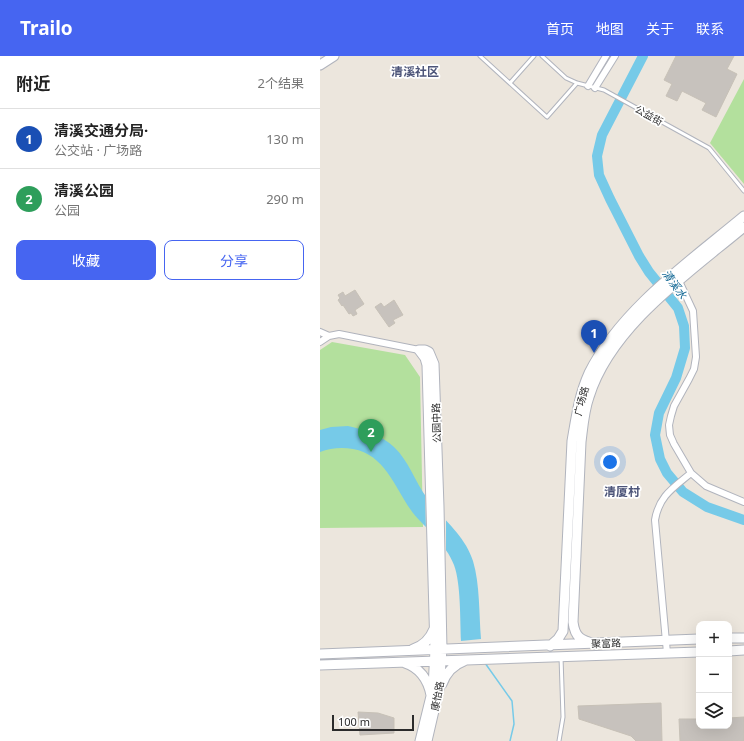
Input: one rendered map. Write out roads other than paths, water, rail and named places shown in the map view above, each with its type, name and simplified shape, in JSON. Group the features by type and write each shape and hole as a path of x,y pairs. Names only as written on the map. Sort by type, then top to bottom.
{"street":[{"path":"320,64 334,56"},
{"path":"588,86 606,56"},
{"path":"595,88 615,56"},
{"name":"广场路","path":"677,280 744,216"},
{"name":"广场路","path":"550,646 558,639 563,631 572,441 576,415 589,374 611,338 634,310 677,280 744,227"},
{"path":"677,280 693,312 696,357 694,369 674,406 669,425 670,435 691,474 706,486 744,502"},
{"name":"广场路","path":"595,644 578,637 574,631 573,622 581,442 584,416 589,396 607,359 621,338 640,317 653,298"},
{"path":"320,332 329,336"},
{"name":"公园中路","path":"329,336 339,334 346,335 418,350 425,350 429,352 434,364 440,549 439,649"},
{"path":"320,342 329,336"},
{"name":"公园中路","path":"418,350 425,358 427,365 435,627"},
{"path":"666,653 655,520 659,504 670,491 691,474"},
{"path":"320,654 439,649 435,627"},
{"path":"408,651 419,647 432,636 435,627"},
{"path":"732,638 744,638"},
{"name":"聚富路","path":"439,649 696,640"},
{"name":"康怡路","path":"420,741 433,688 439,649"},
{"path":"732,651 744,650"},
{"name":"聚富路","path":"467,659 696,652"},
{"path":"320,665 467,659"},
{"path":"439,689 445,677 452,668 459,662 467,659"},
{"name":"康怡路","path":"427,741 439,689 438,660"},
{"path":"400,662 412,665 420,671 430,687 431,696"}],"lane":[{"path":"480,56 547,117 577,84"},
{"path":"510,83 534,56"},
{"name":"公益街","path":"542,56 566,78 577,84 604,90 709,148 744,191"},
{"path":"559,741 563,717 561,656"}],"water":[{"path":"348,426 361,429 384,439 394,447 408,465 427,498 465,543 473,561 477,580 481,639 461,641 458,582 451,557 413,513 389,474 374,458 364,452 353,449 336,448 320,452 320,430 331,427"}],"waterway":[{"name":"清溪水","path":"643,56 602,135 597,156 599,175 639,256 649,272 678,308 684,326 685,348 676,378 659,413 655,435 660,459 667,473 683,492 707,507 744,520"},
{"path":"485,663 512,701 514,724 510,741"}],"place":[{"name":"清溪交通分局·","path":"594,353"},
{"name":"清溪公园","path":"371,452"}],"district":[{"name":"清溪社区","path":"415,71"},
{"name":"清厦村","path":"622,491"}]}
